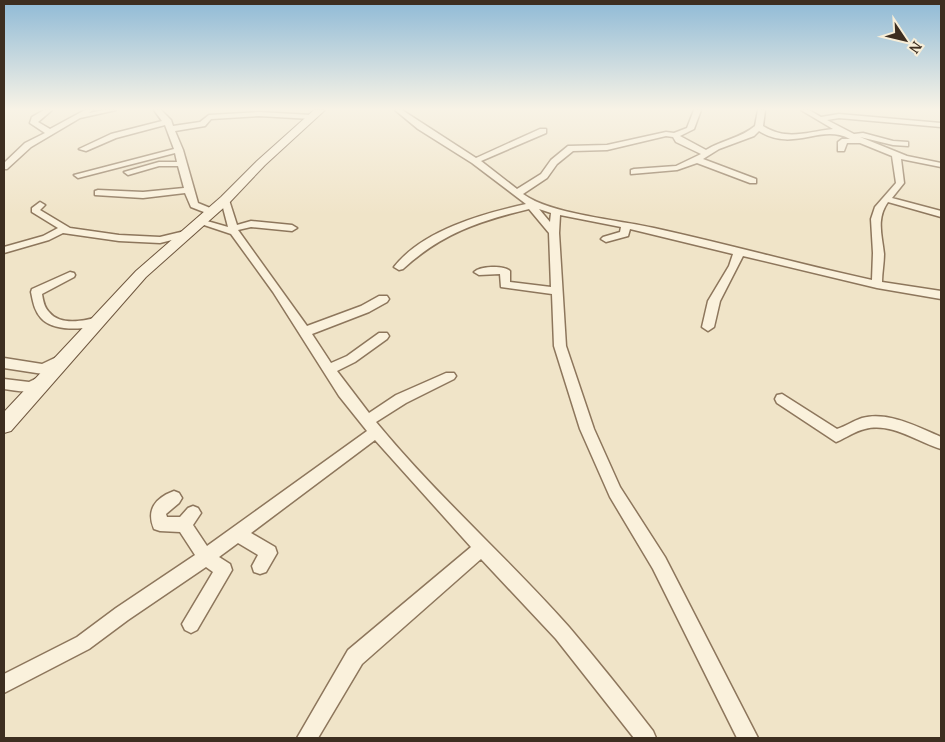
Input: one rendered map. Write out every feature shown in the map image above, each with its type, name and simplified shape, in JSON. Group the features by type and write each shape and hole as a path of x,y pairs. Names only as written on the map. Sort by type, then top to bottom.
{"main road":[{"path":"4,424 41,381 141,274 212,212 281,145"}],"street":[{"path":"4,154 28,145"},
{"path":"4,166 28,145"},
{"path":"83,150 92,145"},
{"path":"177,145 187,190 194,206 212,212"},
{"path":"448,145 475,161 518,193 554,232"},
{"path":"475,161 513,145"},
{"path":"518,193 544,176 554,162 570,148 586,151 601,150 623,145"},
{"path":"689,145 706,153"},
{"path":"634,172 677,168 697,160 722,145"},
{"path":"841,145 841,150"},
{"path":"869,145 912,162 941,165"},
{"path":"78,175 179,150"},
{"path":"877,285 878,250 874,236 874,218 879,208 900,183 896,156"},
{"path":"697,160 753,181"},
{"path":"128,172 159,164 182,164"},
{"path":"98,193 143,195 187,190"},
{"path":"886,199 941,214"},
{"path":"225,200 234,231 277,290 329,369 371,426 562,633 615,696 646,738"},
{"path":"399,267 419,249 438,237 491,215 529,204 556,212 626,225 877,285 941,295"},
{"path":"40,205 35,210 47,220 57,222 65,228 62,230"},
{"path":"556,212 554,232 560,346 587,429 615,492 659,563 748,738"},
{"path":"200,222 234,231 251,224 292,228"},
{"path":"606,239 625,234 626,225"},
{"path":"4,250 46,238 62,230 119,238 160,240 188,233"},
{"path":"708,327 714,302 734,266 739,252"},
{"path":"479,272 505,271 505,286 557,291"},
{"path":"70,275 36,292 40,308 46,317 73,325 89,326 98,320"},
{"path":"304,332 365,309 383,299"},
{"path":"329,369 351,359 383,336"},
{"path":"4,362 43,369 62,360"},
{"path":"4,684 83,643 238,534 371,426 401,399 450,376"},
{"path":"4,384 31,387 41,381"},
{"path":"782,399 836,436 864,423 874,423 901,428 941,443"},
{"path":"174,498 158,511 160,524 189,519 205,557 224,570 191,624"},
{"path":"238,534 269,553 260,566"},
{"path":"307,738 355,656 482,548"}]}
